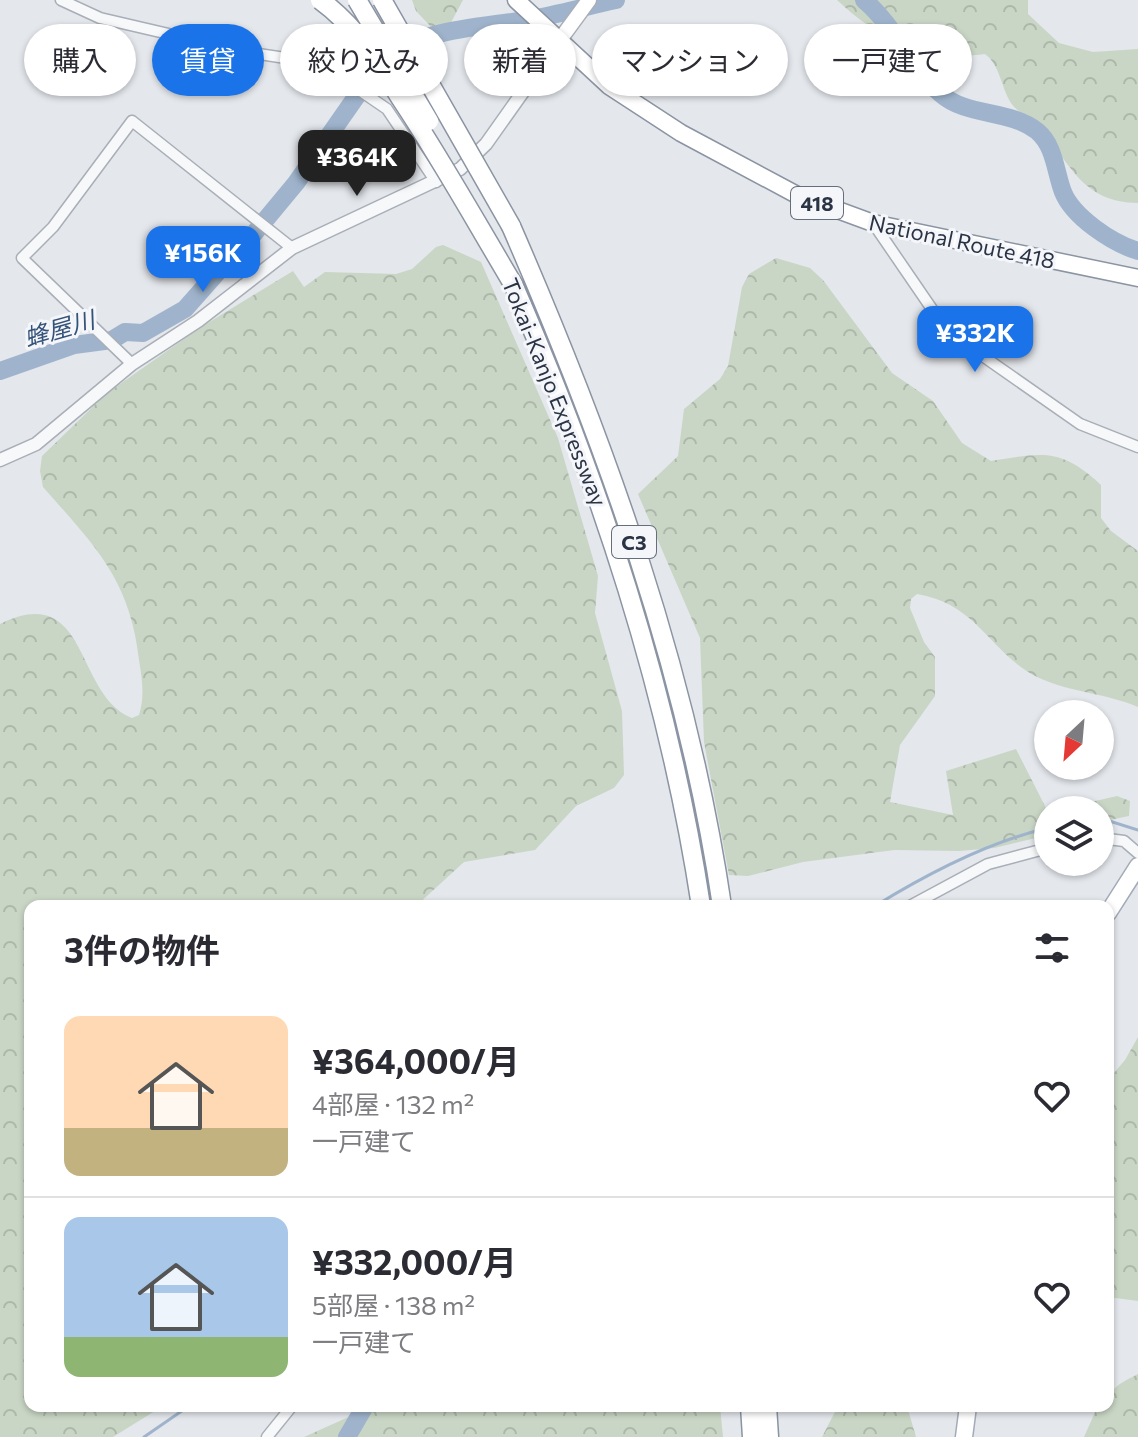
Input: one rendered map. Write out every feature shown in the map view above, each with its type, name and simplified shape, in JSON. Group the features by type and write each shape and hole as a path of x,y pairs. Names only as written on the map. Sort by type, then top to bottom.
{"highway":[{"path":"320,0 345,21 371,53 513,284"},
{"name":"Tokai-Kanjo Expressway","path":"357,0 430,121 513,284 575,431 629,589 686,823 700,900"},
{"name":"Tokai-Kanjo Expressway","path":"382,0 511,226 594,426 648,584 707,819 721,900"},
{"path":"397,0 489,173 511,226"},
{"path":"750,1412 752,1437"},
{"path":"767,1412 769,1437"}],"main road":[{"path":"572,24 589,0"},
{"name":"National Route 418","path":"520,5 538,24"},
{"name":"National Route 418","path":"576,56 609,86 681,133 797,195 873,223 1138,278"},
{"path":"1114,904 1138,866"},
{"path":"964,1437 967,1412"}],"street":[{"path":"61,0 100,18 246,52 312,62 330,70 387,109 436,182"},
{"path":"0,460 36,444 132,364 198,321 292,248 460,169 486,144 520,96"},
{"path":"132,364 22,258 53,227 132,121 246,208 292,248"},
{"path":"873,223 947,331 1080,424 1138,447"},
{"path":"1114,840 1124,841 1138,853"},
{"path":"921,900 988,864 1034,852"},
{"path":"267,1437 287,1412"}],"green space":[{"path":"412,0 463,0 448,28 448,24 428,24 416,11"},
{"path":"837,0 1028,0 1028,14 1059,43 1093,52 1138,49 1138,203 1103,196 1080,179 1039,128 1011,103 990,59 985,54 972,55 972,24 867,24"},
{"path":"443,245 481,262 558,438 598,576 595,613 622,711 624,775 614,788 576,806 535,850 464,862 423,900 24,900 24,1412 153,1412 113,1437 0,1437 0,624 29,615 50,617 66,629 113,706 132,718 139,715 142,694 134,632 118,585 93,546 43,487 40,471 42,456 106,394 198,329 293,271 304,287 325,272 396,274 412,269 436,247"},
{"path":"776,258 810,268 823,280 892,373 933,401 962,443 991,461 1038,455 1074,464 1101,485 1101,518 1111,531 1138,551 1138,707 1037,677 1021,667 955,608 938,599 917,594 911,599 910,608 924,642 935,657 935,696 900,745 890,802 953,815 946,771 1016,749 1040,796 1034,796 1034,838 994,848 959,851 894,850 803,862 748,876 729,875 704,742 700,638 638,494 678,456 684,409 720,379 728,366 742,287 749,274"},
{"path":"1114,797 1130,801 1129,816 1114,819"},
{"path":"1138,1037 1138,1301 1114,1298 1114,1073"},
{"path":"1138,1374 1138,1437 1084,1437 1095,1412 1114,1412 1114,1390"},
{"path":"360,1412 721,1412 723,1437 304,1437"},
{"path":"835,1412 909,1412 916,1437 822,1437"}],"waterway":[{"name":"蜂屋川","path":"0,371 74,345 112,340 125,332 143,333 185,309 223,266 226,251 252,236 296,183 379,64 395,52 412,43 451,31 542,17 616,0"},
{"name":"蜂屋川","path":"864,0 941,94 963,106 1014,119 1037,131 1048,144 1063,192 1075,211 1105,235 1138,251"},
{"path":"1114,822 1138,830"},
{"path":"885,900 958,860 1034,832"},
{"path":"144,1437 180,1412"},
{"path":"347,1437 362,1412"}]}
